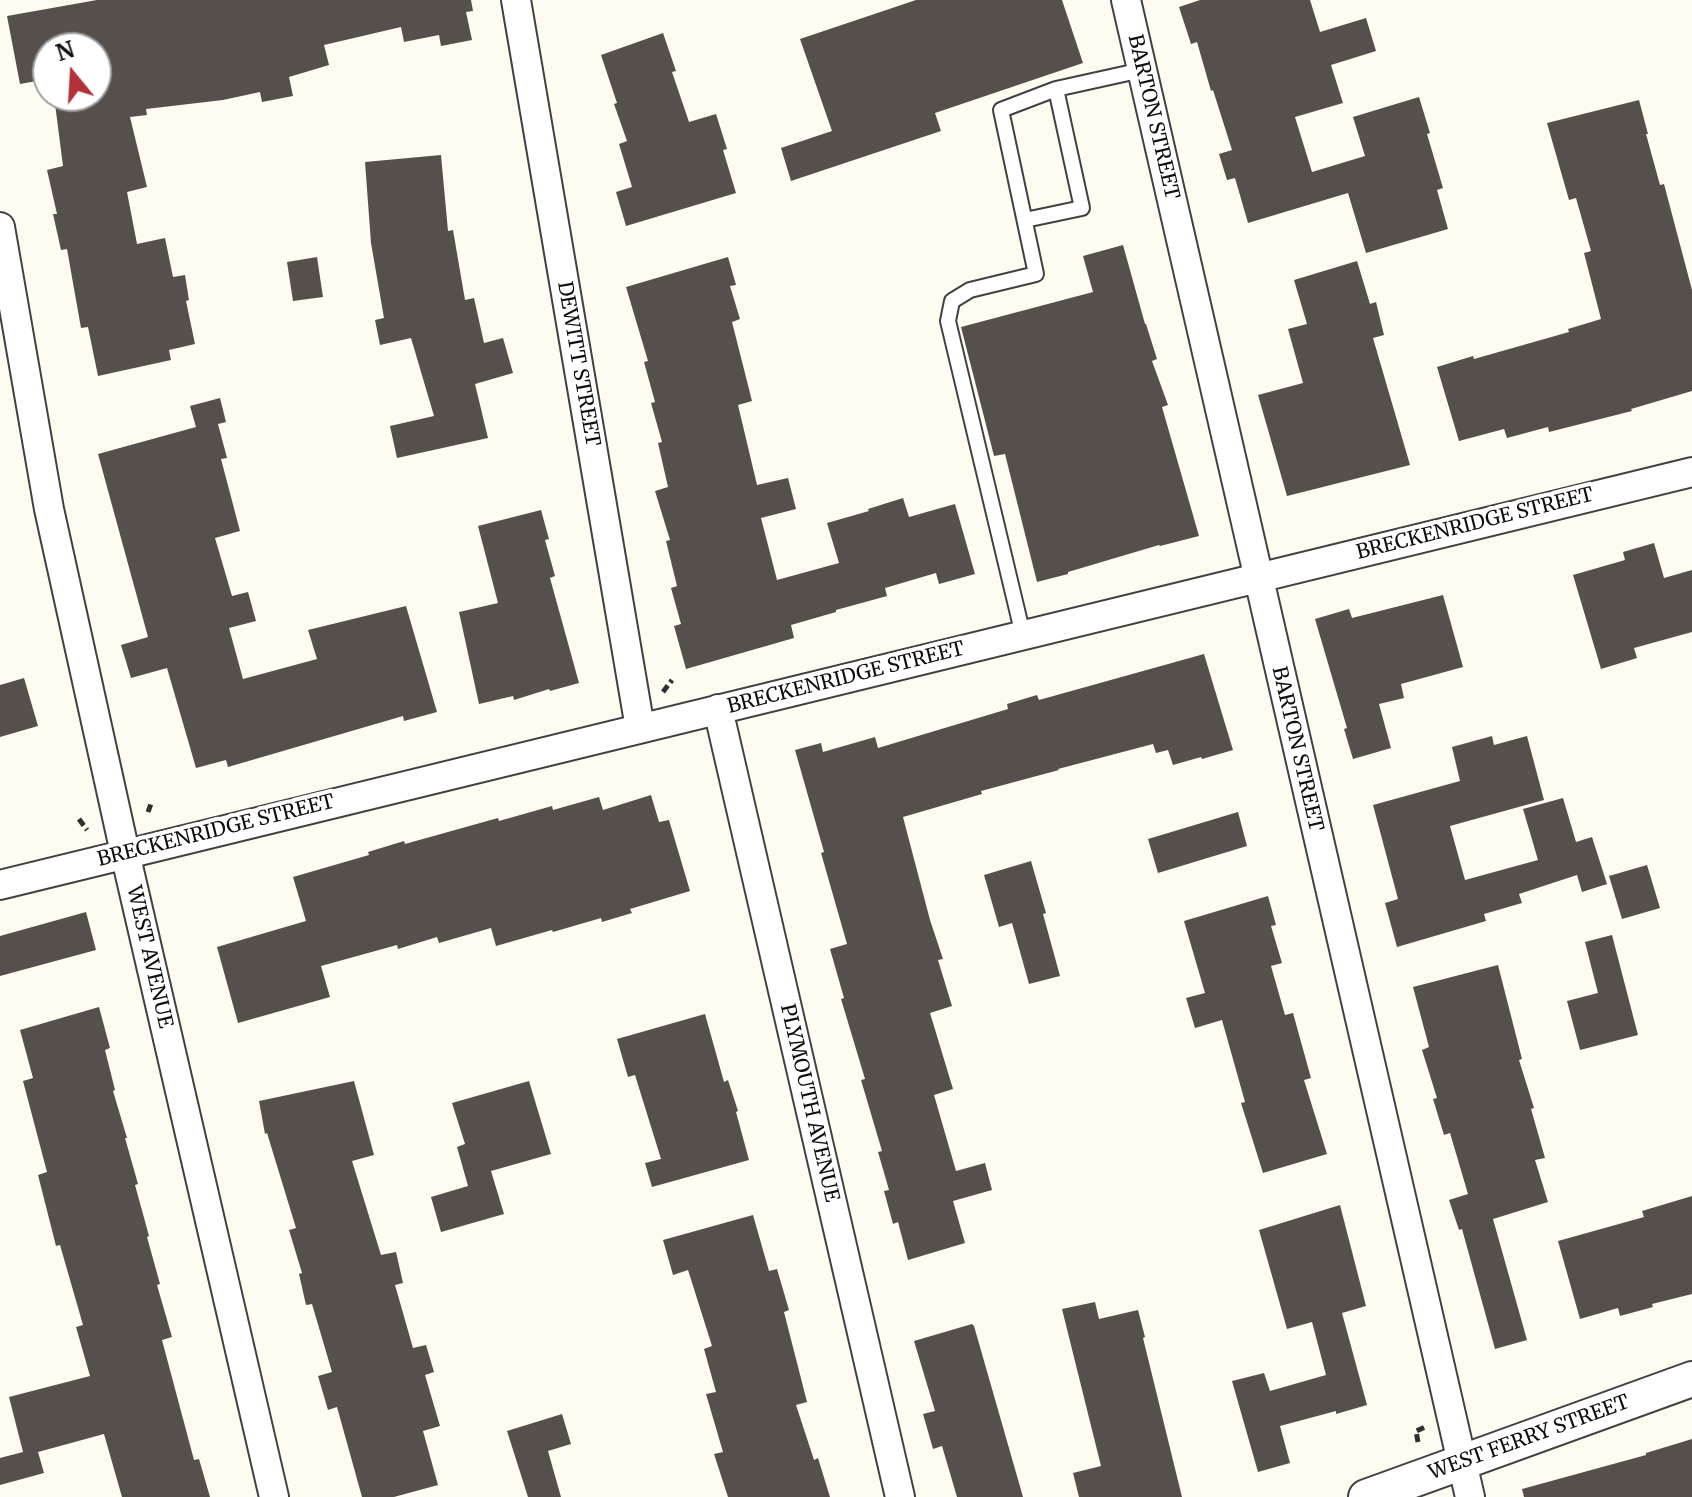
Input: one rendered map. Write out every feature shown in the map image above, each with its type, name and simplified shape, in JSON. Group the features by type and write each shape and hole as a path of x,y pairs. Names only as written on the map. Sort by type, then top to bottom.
{"street":[{"name":"DEWITT STREET","path":"516,0 640,728"},
{"name":"BARTON STREET","path":"1126,0 1470,1497"},
{"name":"WEST AVENUE","path":"0,227 49,509 274,1497"},
{"name":"BRECKENRIDGE STREET","path":"0,885 1692,472"},
{"name":"PLYMOUTH AVENUE","path":"718,709 900,1497"},
{"name":"WEST FERRY STREET","path":"1366,1497 1692,1379"}],"lane":[{"path":"1023,635 948,321 952,301 970,290 1036,274 1001,110 1056,89 1142,70"},
{"path":"1025,220 1082,208 1056,89"}],"path":[{"path":"663,693 672,680"},
{"path":"79,819 87,830"},
{"path":"1416,1431 1418,1442"}],"building":[{"path":"97,0 471,0 473,11 466,12 472,40 441,46 439,35 404,42 401,27 324,45 329,65 289,77 293,96 262,102 260,92 223,100 146,109 147,115 130,117 147,187 127,192 137,244 165,238 173,277 185,275 189,300 186,301 195,344 169,350 171,360 98,376 88,327 81,328 67,249 61,250 47,170 63,166 56,112 112,112 112,32 32,32 32,82 20,84 7,16"},
{"path":"916,0 1062,0 1083,63 935,113 941,131 791,181 781,148 832,131 800,39"},
{"path":"1200,0 1310,0 1320,32 1366,18 1376,51 1331,65 1343,103 1295,117 1312,172 1365,156 1353,117 1419,97 1443,188 1437,190 1448,229 1366,253 1348,193 1248,223 1235,178 1227,180 1219,154 1232,150 1213,90 1197,42 1191,44 1179,7"},
{"path":"663,33 689,122 716,114 736,193 626,226 616,192 632,187 619,144 627,141 601,55"},
{"path":"1639,100 1660,185 1664,184 1692,290 1692,391 1632,411 1549,432 1548,427 1507,438 1504,429 1459,441 1437,367 1569,332 1568,329 1601,319 1584,253 1591,251 1576,198 1569,200 1547,123"},
{"path":"441,155 448,231 453,230 465,300 474,298 484,343 503,338 513,373 475,384 488,438 397,458 390,426 434,416 411,338 380,345 375,320 384,318 371,243 365,162"},
{"path":"1123,245 1157,359 1152,361 1168,405 1162,407 1199,536 1037,582 1005,454 994,456 961,327 1093,292 1083,256"},
{"path":"317,257 323,297 293,301 287,262"},
{"path":"728,257 736,285 730,286 740,319 732,322 752,401 738,405 757,485 788,478 796,509 761,518 777,580 839,563 827,523 903,498 909,517 955,504 975,574 939,584 936,573 885,588 887,596 791,625 794,638 686,669 674,626 681,624 671,588 677,586 666,541 670,540 655,491 668,487 658,443 662,442 651,403 655,402 644,362 648,361 626,287"},
{"path":"1357,261 1370,304 1376,302 1384,335 1373,338 1410,465 1287,496 1258,395 1303,383 1288,329 1307,324 1294,280"},
{"path":"220,398 226,422 218,424 227,458 221,459 240,531 215,538 232,596 248,592 256,621 229,628 243,679 317,659 308,630 406,606 437,712 404,721 403,716 228,767 226,760 196,768 167,668 131,678 121,645 148,637 98,454 196,427 190,406"},
{"path":"541,510 555,576 550,578 579,683 514,700 513,696 479,704 459,612 498,603 478,526"},
{"path":"1654,543 1664,578 1692,570 1692,632 1634,648 1637,658 1601,669 1573,575 1625,560 1623,552"},
{"path":"1443,595 1463,667 1401,684 1404,698 1379,704 1391,748 1353,759 1315,619 1349,609 1352,618"},
{"path":"1204,654 1233,750 1173,765 1168,750 1156,753 1153,744 981,791 982,794 903,817 943,959 938,960 952,1006 930,1013 953,1089 934,1095 956,1171 985,1163 992,1190 953,1201 965,1243 908,1260 898,1222 893,1224 884,1191 889,1190 878,1152 882,1151 841,999 844,998 830,949 847,944 795,750 821,743 823,752 875,737 878,748 1008,709 1007,704 1037,695 1039,700"},
{"path":"24,678 38,726 0,737 0,685"},
{"path":"1492,736 1494,745 1527,736 1544,800 1450,826 1465,880 1538,860 1523,809 1563,798 1576,842 1592,837 1607,884 1582,892 1577,875 1519,894 1522,903 1484,914 1486,921 1397,947 1385,903 1398,899 1373,805 1460,781 1452,747"},
{"path":"651,795 659,822 669,820 690,891 630,909 632,913 602,922 601,918 496,946 491,928 439,943 437,937 398,949 397,945 321,966 330,997 238,1023 217,947 306,921 293,877 369,855 368,852 404,841 405,844 498,818 499,821 552,806 553,810 599,797 603,810"},
{"path":"1238,812 1247,846 1158,873 1148,839"},
{"path":"1031,861 1060,976 1029,984 1012,923 999,927 984,875"},
{"path":"1647,865 1660,908 1622,919 1609,876"},
{"path":"1268,896 1276,925 1271,926 1282,963 1271,966 1285,1015 1293,1013 1311,1078 1304,1080 1327,1154 1263,1173 1241,1103 1245,1102 1222,1020 1195,1028 1186,998 1205,993 1184,921"},
{"path":"86,912 96,950 0,976 0,936"},
{"path":"1612,935 1638,1035 1580,1050 1567,1001 1598,993 1585,942"},
{"path":"1498,965 1545,1158 1535,1160 1548,1202 1493,1219 1527,1340 1495,1349 1462,1229 1459,1230 1449,1200 1468,1194 1450,1133 1444,1135 1433,1099 1437,1098 1422,1050 1429,1047 1413,987"},
{"path":"99,1007 110,1048 105,1050 113,1091 127,1138 138,1184 135,1185 160,1284 157,1285 172,1337 162,1340 194,1460 199,1459 210,1497 122,1497 104,1434 38,1452 44,1473 0,1485 0,1458 23,1452 9,1397 90,1376 76,1327 83,1325 60,1245 56,1246 38,1175 47,1172 23,1081 33,1078 20,1030"},
{"path":"705,1014 724,1082 728,1080 738,1111 749,1160 652,1187 645,1163 661,1159 635,1075 628,1077 617,1039"},
{"path":"354,1081 374,1155 352,1161 381,1255 396,1252 403,1283 395,1285 413,1348 426,1345 434,1372 425,1375 440,1426 423,1431 438,1485 394,1497 362,1497 337,1407 328,1410 318,1376 332,1372 312,1304 306,1305 299,1274 302,1273 289,1230 296,1228 265,1134 259,1101"},
{"path":"529,1081 551,1154 491,1171 504,1214 441,1232 431,1197 468,1186 457,1147 465,1144 452,1103"},
{"path":"1692,1196 1692,1294 1620,1316 1618,1308 1580,1319 1558,1241 1644,1217 1642,1211"},
{"path":"1340,1205 1366,1306 1342,1313 1367,1405 1280,1426 1290,1463 1258,1472 1232,1381 1264,1373 1270,1391 1326,1375 1312,1322 1287,1329 1259,1230"},
{"path":"753,1215 769,1271 777,1269 789,1310 784,1312 807,1402 796,1405 830,1497 728,1497 714,1454 723,1452 706,1394 716,1392 704,1349 712,1346 688,1270 673,1275 663,1240"},
{"path":"1095,1302 1099,1319 1138,1310 1182,1497 1079,1497 1073,1473 1101,1466 1062,1309"},
{"path":"972,1324 1023,1497 957,1497 942,1446 933,1449 923,1414 935,1411 914,1341"},
{"path":"562,1414 571,1444 548,1451 561,1497 528,1497 507,1431"},
{"path":"1692,1439 1692,1497 1524,1497 1522,1489"}]}
